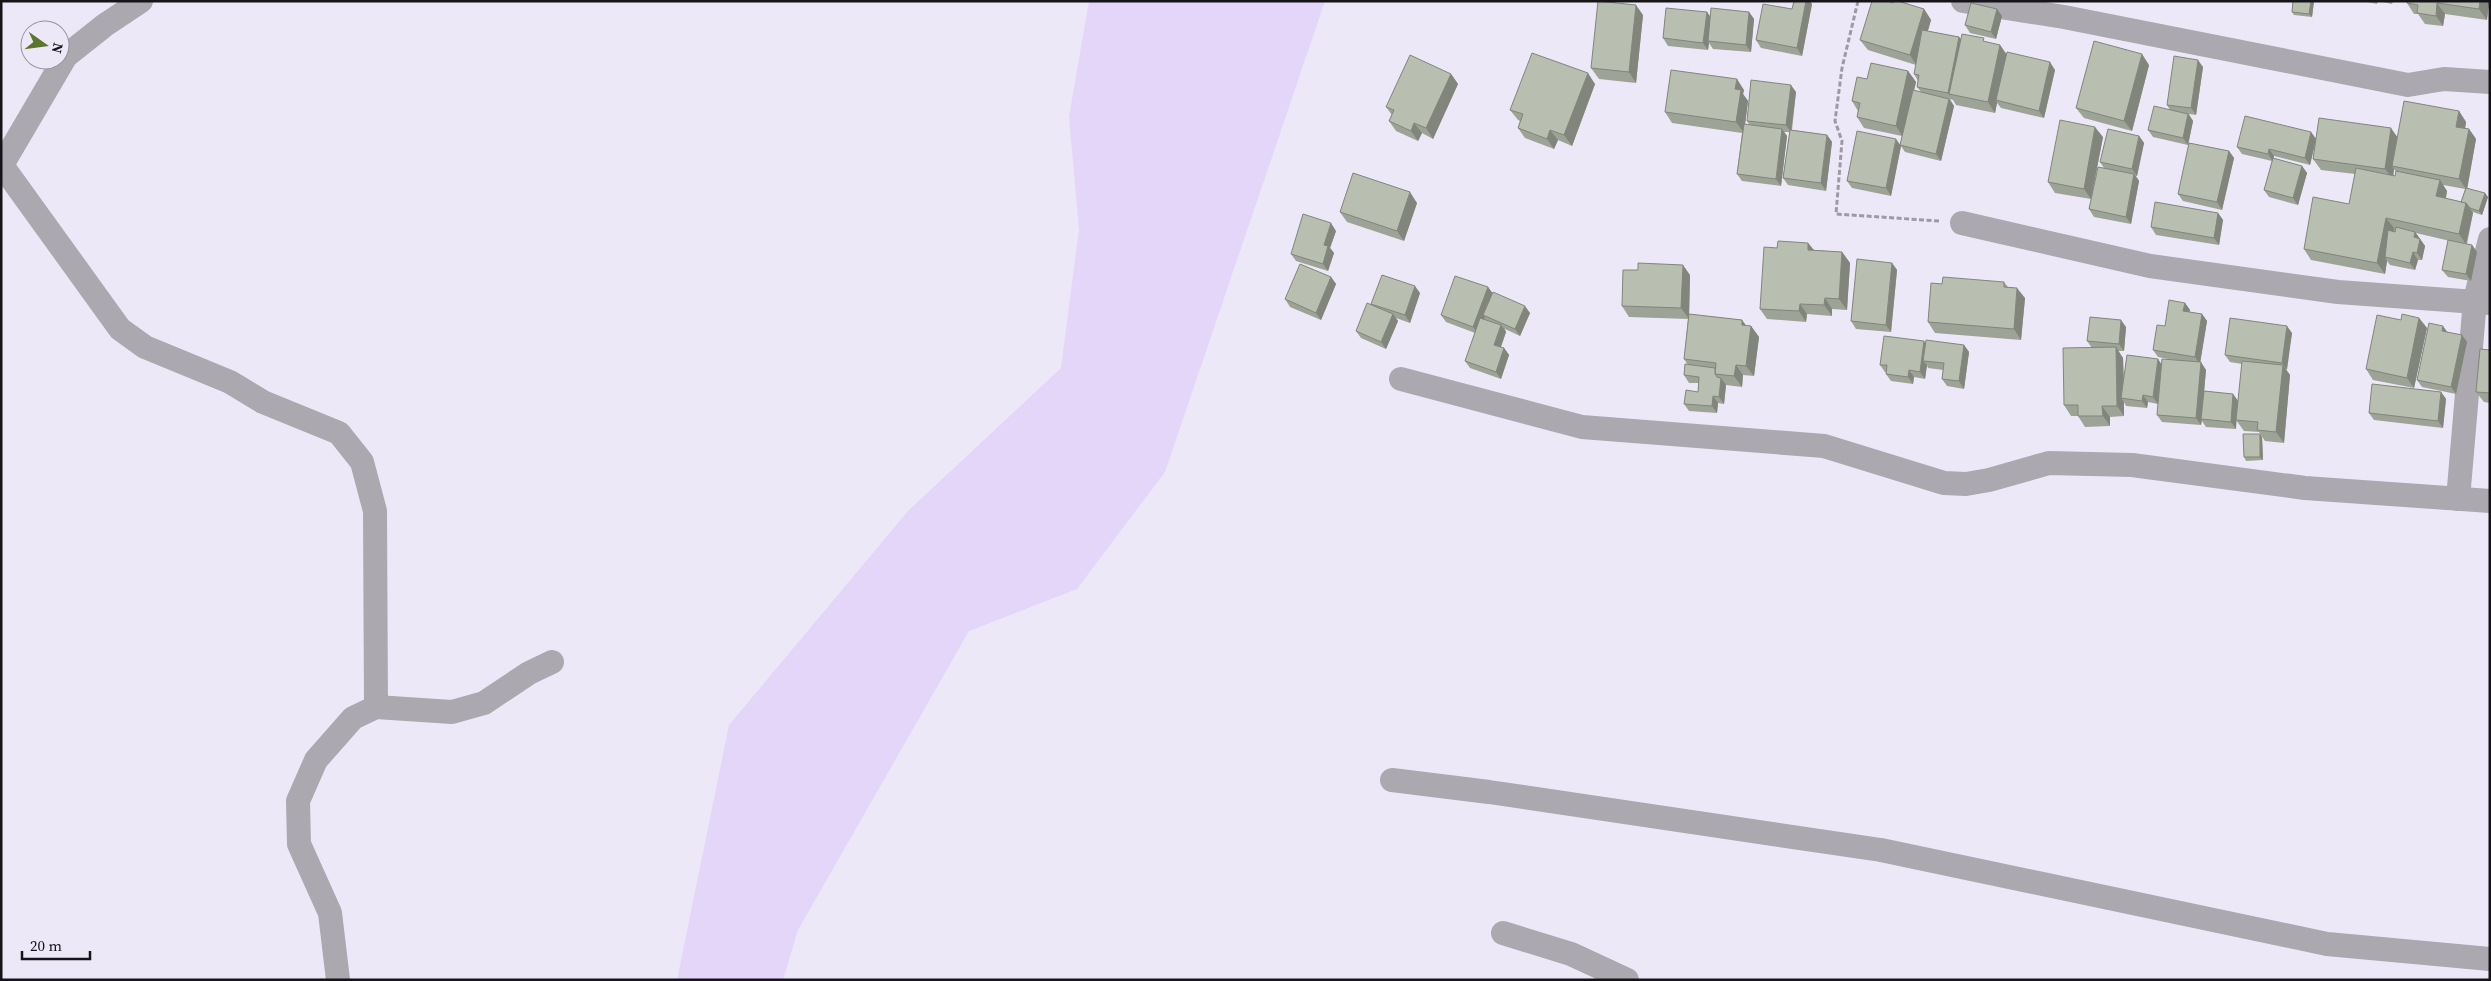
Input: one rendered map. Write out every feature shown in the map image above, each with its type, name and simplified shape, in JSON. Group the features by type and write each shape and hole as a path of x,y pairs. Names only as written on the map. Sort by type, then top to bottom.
{"street":[{"path":"142,1 105,25 66,56 2,164 120,329 145,347 230,382 263,402 340,433 362,462 375,511 376,707"},
{"path":"1963,1 2064,18 2408,85 2444,79 2490,82"},
{"path":"1962,223 2150,266 2338,292 2482,302"},
{"path":"2458,499 2490,239"},
{"path":"1401,379 1582,427 1824,446 1944,483 1966,484 1989,480 2049,463 2123,465 2305,488 2490,500"},
{"path":"338,980 330,913 299,844 298,801 316,760 354,718 376,707 452,712 484,703 529,673 552,662"},
{"path":"1392,780 1499,793 1881,850 2328,944 2490,959"},
{"path":"1503,933 1571,954 1627,980"}],"path":[{"path":"1858,1 1842,68 1835,122 1842,141 1836,214 1962,223"}],"shaded area":[{"path":"1089,1 1325,1 1165,472 1077,589 969,631 798,930 783,980 677,980 729,725 908,511 1061,368 1079,229 1069,117"}],"building":[{"path":"1598,1 1636,5 1629,72 1591,68"},
{"path":"1794,1 1806,1 1797,48 1756,40 1763,4 1792,9"},
{"path":"1872,1 1888,1 1893,3 1893,1 1898,1 1924,9 1910,55 1860,40"},
{"path":"2293,1 2311,1 2309,14 2292,12"},
{"path":"2407,1 2480,1 2479,9 2437,3 2436,16 2417,13 2418,5 2407,3"},
{"path":"1971,3 1997,9 1991,32 1965,25"},
{"path":"1666,8 1707,12 1703,43 1663,38"},
{"path":"1711,8 1749,12 1746,45 1708,41"},
{"path":"1922,30 1959,37 1948,93 1917,87 1919,75 1914,74"},
{"path":"1962,34 1984,38 1983,41 2000,45 1988,102 1949,94"},
{"path":"2094,41 2142,54 2124,121 2076,108"},
{"path":"2007,52 2050,62 2039,111 1996,100"},
{"path":"1532,53 1588,73 1564,135 1550,130 1547,139 1518,128 1523,114 1510,110"},
{"path":"1410,55 1451,74 1426,128 1414,123 1411,131 1389,121 1394,110 1386,107"},
{"path":"2174,56 2198,60 2191,108 2167,105"},
{"path":"1871,63 1908,71 1896,126 1857,117 1860,103 1852,101 1857,77 1867,79"},
{"path":"1671,70 1737,79 1735,89 1741,90 1736,122 1665,112"},
{"path":"1751,80 1791,85 1786,125 1747,121"},
{"path":"1913,90 1949,99 1936,154 1900,145"},
{"path":"2404,101 2459,111 2456,127 2469,129 2459,179 2392,166"},
{"path":"2154,106 2188,114 2183,138 2148,130"},
{"path":"2245,116 2311,132 2305,158 2269,149 2268,154 2237,147"},
{"path":"2319,118 2391,128 2385,169 2313,159"},
{"path":"2060,120 2095,127 2084,189 2048,182"},
{"path":"1744,124 1782,129 1776,179 1737,174"},
{"path":"2108,129 2139,136 2132,169 2100,162"},
{"path":"1790,130 1827,135 1821,183 1783,178"},
{"path":"1857,131 1896,139 1886,188 1847,181"},
{"path":"2189,143 2229,151 2217,202 2178,194"},
{"path":"2273,158 2302,166 2293,198 2264,190"},
{"path":"2098,167 2134,174 2126,217 2089,209"},
{"path":"2356,168 2395,176 2396,171 2440,180 2436,196 2466,203 2459,234 2386,218 2377,263 2304,249 2313,197 2349,204"},
{"path":"1353,173 1410,192 1397,231 1340,212"},
{"path":"2466,188 2485,193 2479,211 2461,202"},
{"path":"2155,202 2218,213 2214,238 2151,227"},
{"path":"1303,214 1331,223 1324,245 1328,246 1323,264 1291,254"},
{"path":"2396,227 2415,232 2414,237 2420,239 2417,253 2413,252 2410,263 2385,257 2388,230 2395,232"},
{"path":"2448,240 2472,245 2466,274 2442,270"},
{"path":"1778,241 1808,243 1808,250 1842,252 1839,299 1825,298 1824,305 1800,304 1799,311 1760,309 1764,247 1777,248"},
{"path":"1857,259 1892,263 1886,325 1851,321"},
{"path":"1638,263 1683,265 1681,308 1622,306 1623,270 1638,270"},
{"path":"1300,264 1331,277 1316,313 1285,299"},
{"path":"1382,275 1415,286 1405,315 1371,304"},
{"path":"1455,276 1488,287 1473,327 1441,315"},
{"path":"1943,277 2004,282 2004,287 2017,288 2014,329 1928,322 1931,283 1942,284"},
{"path":"1493,292 1525,306 1515,329 1483,315"},
{"path":"2169,300 2185,303 2183,311 2202,314 2195,357 2153,350 2157,325 2165,326"},
{"path":"1367,303 1393,314 1381,342 1356,331"},
{"path":"1689,314 1742,320 1742,325 1751,326 1746,366 1736,365 1734,376 1715,374 1716,363 1684,359"},
{"path":"2402,314 2419,318 2407,378 2366,369 2377,315 2401,320"},
{"path":"2090,317 2121,320 2119,344 2087,341"},
{"path":"1480,318 1501,325 1494,345 1504,348 1496,372 1465,361"},
{"path":"2230,318 2287,326 2282,363 2225,355"},
{"path":"2429,323 2443,326 2442,331 2462,335 2451,387 2417,380"},
{"path":"1884,336 1924,341 1920,372 1909,370 1908,377 1886,374 1887,365 1880,365"},
{"path":"1926,340 1964,345 1959,381 1942,379 1944,363 1923,361"},
{"path":"2116,347 2117,406 2102,406 2103,416 2078,416 2078,405 2064,405 2063,348"},
{"path":"2480,349 2490,350 2490,393 2476,392"},
{"path":"2127,355 2158,359 2153,397 2143,395 2142,401 2121,398"},
{"path":"2162,359 2201,362 2196,418 2157,415"},
{"path":"2242,361 2283,365 2276,432 2257,430 2258,422 2236,420"},
{"path":"1685,364 1715,368 1715,374 1721,378 1719,397 1713,396 1712,406 1684,404 1686,390 1698,392 1699,377 1684,375"},
{"path":"2372,384 2441,392 2438,421 2369,413"},
{"path":"2204,391 2233,394 2231,422 2201,419"},
{"path":"2243,434 2260,434 2260,457 2244,457"}]}
